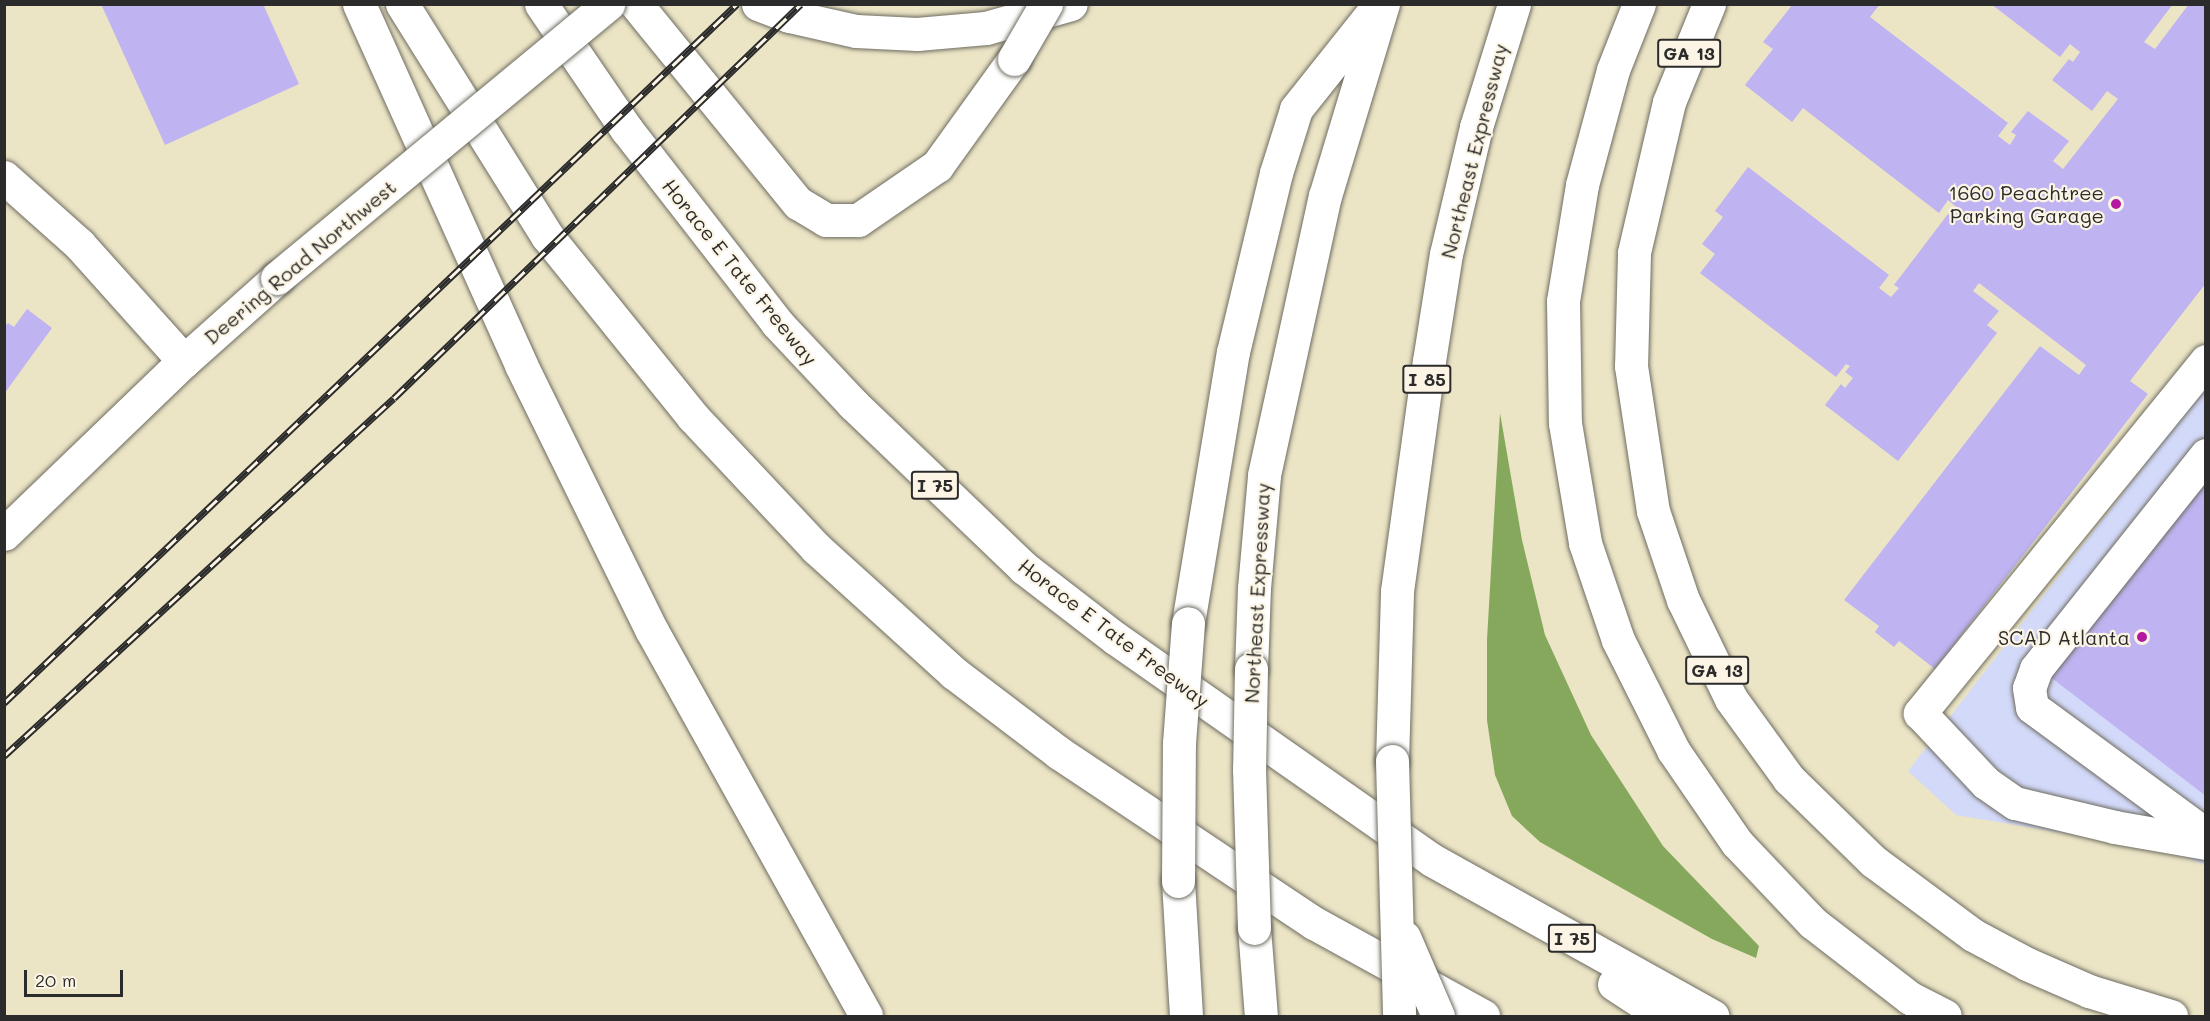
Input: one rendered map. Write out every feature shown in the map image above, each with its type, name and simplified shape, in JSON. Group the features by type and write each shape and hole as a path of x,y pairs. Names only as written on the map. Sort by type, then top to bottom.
{"main road":[{"path":"359,4 521,365 652,631 760,832 866,1017"},
{"path":"402,4 548,236 693,417 816,548 954,673 1059,753 1314,923 1483,1017"},
{"name":"Horace E Tate Freeway","path":"541,4 627,130 777,323 939,489 1024,568 1115,638 1432,860 1712,1017"},
{"name":"Deering Road Northwest","path":"4,534 184,361 277,278 608,4"},
{"path":"636,4 798,202 826,220 858,220 937,166 1014,59 1046,4"},
{"path":"758,4 789,16 856,31 917,34 986,28 1071,4"},
{"path":"1186,1017 1178,881 1179,743 1188,623 1233,352 1276,173 1296,109 1379,4"},
{"name":"Northeast Expressway","path":"1261,1017 1254,928 1249,769 1254,588 1269,452 1325,196 1383,4"},
{"name":"Northeast Expressway","path":"1399,1015 1392,761 1397,591 1446,254 1474,139 1514,4"},
{"name":"GA 13","path":"1639,4 1613,70 1582,185 1563,301 1565,423 1586,543 1618,640 1673,750 1737,843 1813,923 1910,998 1946,1017"},
{"name":"GA 13","path":"1708,4 1669,102 1634,253 1630,366 1653,511 1683,600 1731,699 1789,779 1874,861 1973,935 2027,964 2089,991 2171,1017"},
{"path":"4,177 79,244 184,361"},
{"path":"2205,361 1920,713 1986,783 2015,803 2205,843"},
{"path":"2205,455 2036,669 2029,697 2032,707 2205,835"},
{"path":"760,832 840,1017"},
{"path":"1432,860 1662,1017"},
{"path":"1398,924 1438,1017"}],"shaded area":[{"path":"2205,387 2205,865 2171,851 1956,815 1908,771"}],"green space":[{"path":"1500,413 1522,540 1545,635 1591,735 1663,846 1759,946 1756,958 1712,939 1540,842 1512,816 1495,775 1487,720 1487,640"}],"building":[{"path":"101,4 263,4 299,84 165,145"},
{"path":"1793,4 1880,4 1870,17 2008,123 1998,136 2010,145 2016,135 2011,132 2028,111 2069,141 2053,161 2063,169 2118,99 2107,91 2092,111 2052,80 2069,59 2073,62 2080,52 2070,44 2060,57 1991,4 2173,4 2144,42 2155,49 2189,4 2206,4 2206,283 2130,381 2148,394 1935,669 1899,641 1894,647 1875,632 1879,626 1844,600 2040,346 2079,375 2086,365 1979,283 1973,291 1999,311 1987,325 1997,333 1898,461 1825,405 1841,384 1845,388 1853,378 1845,372 1850,366 1846,364 1836,377 1700,273 1715,254 1702,244 1723,217 1715,211 1748,167 1889,275 1879,288 1891,297 1899,288 1894,285 1948,214 1953,217 1960,210 1948,200 1939,213 1803,108 1792,122 1745,85 1773,49 1763,42"},
{"path":"27,309 52,328 4,394 4,327 8,323 14,327"},
{"name":"SCAD Atlanta","path":"2206,473 2206,796 2049,676"}],"railway":[{"path":"4,703 737,4"},
{"path":"4,756 394,398 801,4"}],"place":[{"name":"1660 Peachtree Parking Garage","path":"2116,204"},
{"name":"SCAD Atlanta","path":"2142,637"}]}
